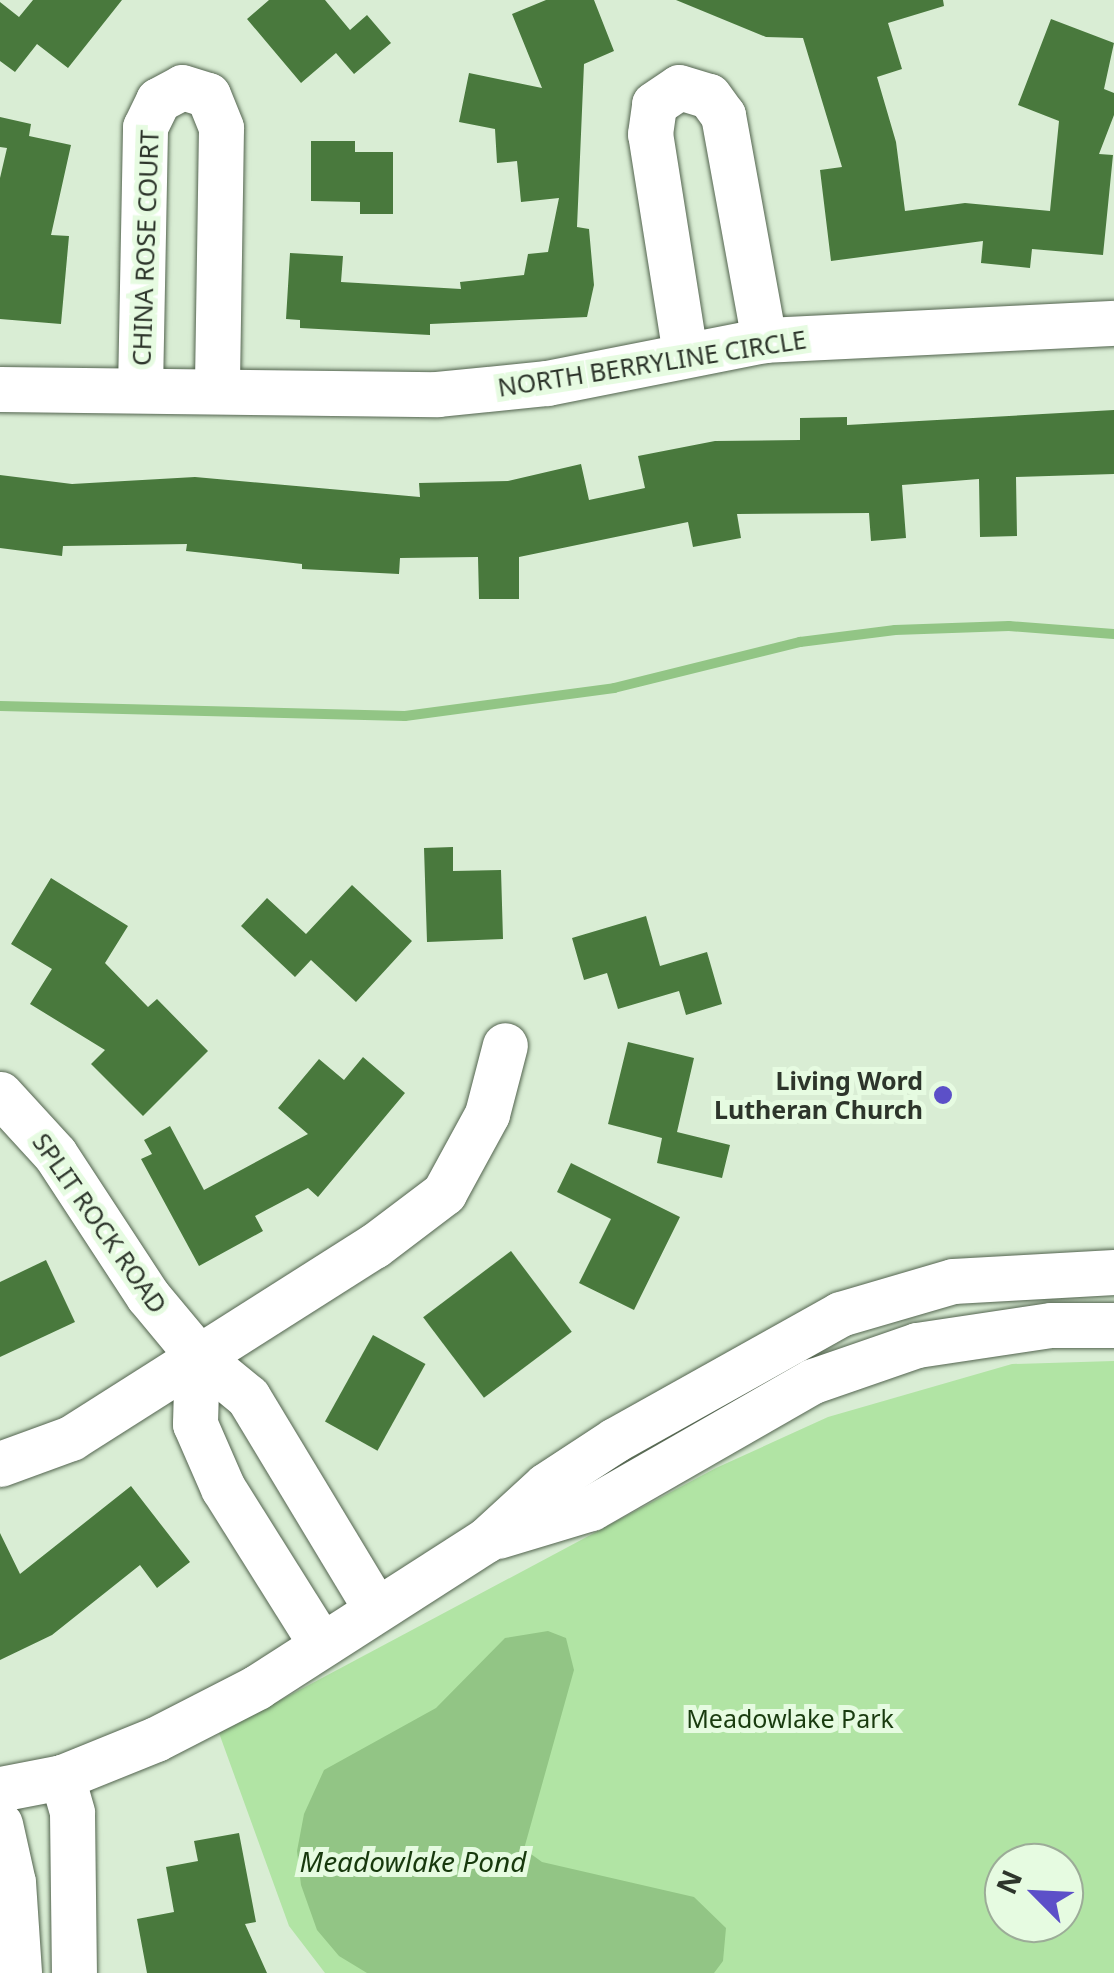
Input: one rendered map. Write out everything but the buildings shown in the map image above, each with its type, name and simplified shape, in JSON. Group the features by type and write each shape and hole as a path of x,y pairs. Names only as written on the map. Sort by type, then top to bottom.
{"street":[{"name":"CHINA ROSE COURT","path":"140,390 146,127 158,100 182,86 208,95 221,128 217,390"},
{"path":"685,354 650,134 654,104 678,86 709,96 723,115 764,340"},
{"name":"NORTH BERRYLINE CIRCLE","path":"0,389 437,394 547,383 764,340 1114,323"},
{"path":"0,1464 71,1438 374,1246 444,1194 487,1114 505,1045"},
{"name":"SPLIT ROCK ROAD","path":"0,1094 55,1154 148,1296 197,1355 248,1397 376,1609"},
{"path":"0,1789 62,1777 156,1739 320,1644 486,1540 546,1485 616,1440 840,1314 954,1281 1114,1272"},
{"path":"486,1540 591,1508 813,1381 917,1345 1051,1325 1114,1325"},
{"path":"197,1355 195,1424 209,1456 320,1644"},
{"path":"62,1777 72,1813 74,1973"},
{"path":"0,1824 15,1897 19,1973"}],"green space":[{"name":"Meadowlake Park","path":"1114,1361 1114,1973 325,1973 289,1926 219,1733 716,1468 828,1417 1012,1364"}],"water":[{"name":"Meadowlake Pond","path":"548,1631 566,1638 574,1670 524,1849 542,1862 694,1897 726,1928 723,1961 714,1973 367,1973 339,1956 317,1930 301,1885 297,1851 304,1814 324,1770 436,1708 505,1638"}],"waterway":[{"path":"0,706 405,716 614,688 800,642 895,630 1009,626 1114,634"}],"place":[{"name":"Living Word Lutheran Church","path":"943,1095"}]}
